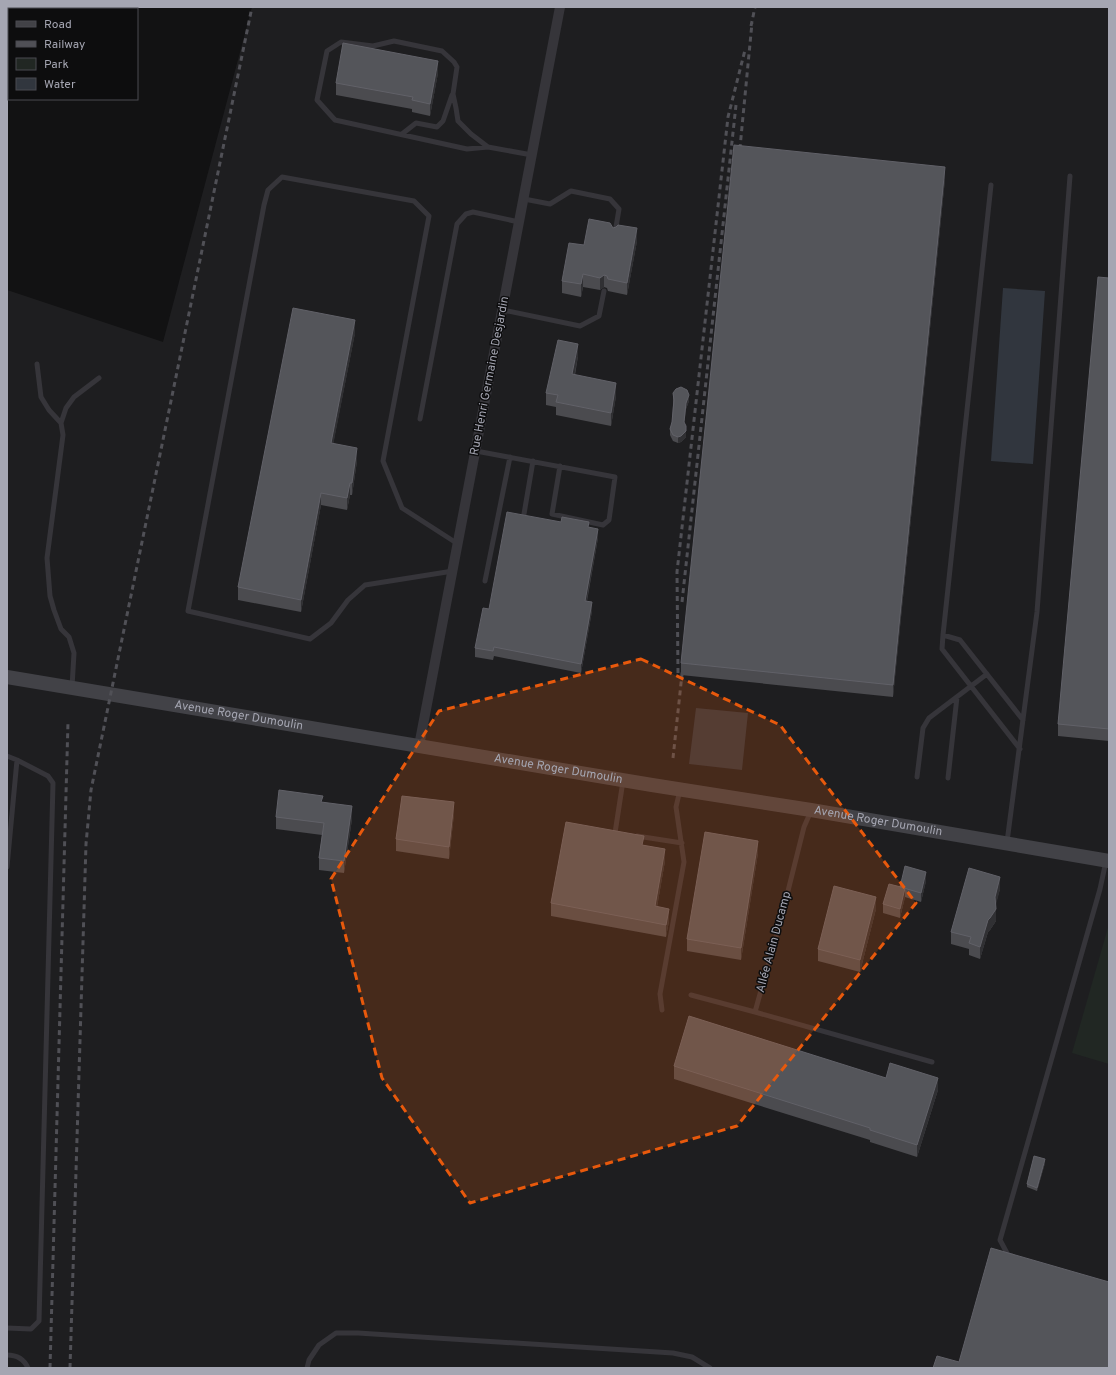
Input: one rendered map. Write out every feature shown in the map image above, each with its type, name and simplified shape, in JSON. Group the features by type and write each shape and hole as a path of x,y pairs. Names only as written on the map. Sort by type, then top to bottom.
{"main road":[{"name":"Avenue Roger Dumoulin","path":"7,677 811,810 1108,861"}],"street":[{"name":"Rue Henri Germaine Desjardin","path":"419,746 560,7"}],"lane":[{"path":"402,134 416,123 437,127 443,121 452,94 457,68 454,62 442,51 394,41 373,46 341,42 327,51 318,100 335,120 467,149 488,147 532,155"},
{"path":"452,94 458,121 471,134 488,147"},
{"path":"1007,843 1037,612 1070,176"},
{"path":"453,571 365,585 348,600 331,623 310,638 188,611 264,204 268,190 282,177 414,201 429,216 383,461 402,508 458,544"},
{"path":"991,185 942,649 1020,749"},
{"path":"524,199 550,204 571,191 610,199 619,209 614,236"},
{"path":"420,419 456,224 466,214 473,212 519,222"},
{"path":"503,310 580,326 599,316 604,291"},
{"path":"37,364 41,397 49,410 61,424"},
{"path":"72,688 74,653 69,637 61,629 50,596 47,558 63,435 61,424 66,408 74,397 99,378"},
{"path":"476,451 560,466 615,477 609,520 604,525 552,514 560,466"},
{"path":"486,581 510,457"},
{"path":"524,514 533,461"},
{"path":"943,635 960,640 1023,720"},
{"path":"917,777 923,728 929,718 987,674"},
{"path":"948,778 957,697"},
{"path":"7,756 48,776 53,783 39,1321 31,1329 7,1328"},
{"path":"7,867 17,760"},
{"path":"615,833 623,780"},
{"path":"662,1010 660,994 684,862 676,807 680,789"},
{"name":"Allée Alain Ducamp","path":"755,1012 782,915 804,827 811,810"},
{"path":"607,832 622,834"},
{"path":"630,836 682,843"},
{"path":"1015,1257 1008,1255 1000,1240 1108,861"},
{"path":"691,996 755,1012 932,1062"},
{"path":"307,1368 309,1360 319,1345 336,1333 358,1333 673,1353 692,1358 710,1368"},
{"path":"7,1355 13,1355 24,1360 28,1368"}],"highlighted area":[{"path":"641,659 780,725 916,903 737,1126 470,1203 382,1078 331,879 439,711"}],"shaded area":[{"path":"252,7 1109,7 1109,1368 7,1368 7,290 163,342"}],"green space":[{"path":"1109,924 1109,1064 1072,1053"}],"water":[{"path":"1003,288 1045,291 1033,464 991,461"},
{"path":"696,708 748,713 742,770 689,764"}],"building":[{"path":"343,43 438,61 430,104 412,100 413,97 336,83"},
{"path":"734,145 945,167 893,685 681,663"},
{"path":"589,219 610,223 613,228 618,225 637,228 627,283 608,279 607,276 604,275 600,278 583,274 581,284 562,281 569,243 584,245"},
{"path":"1098,277 1109,278 1109,729 1058,724"},
{"path":"293,308 355,320 331,443 357,448 352,483 350,483 347,498 321,493 301,600 238,587"},
{"path":"558,340 578,344 572,374 616,383 611,413 556,402 558,395 546,393"},
{"path":"681,387 687,390 689,395 686,403 684,422 686,431 678,437 673,435 670,429 674,400 673,393 676,389"},
{"path":"507,512 561,522 562,517 589,522 588,527 598,529 585,601 592,602 581,664 494,647 493,651 475,648 483,608 489,609"},
{"path":"279,790 323,796 321,802 352,806 344,861 319,858 324,823 276,817"},
{"path":"402,796 454,802 449,847 396,839"},
{"path":"566,822 644,836 642,845 665,849 655,906 669,909 666,925 551,903"},
{"path":"705,832 758,841 741,948 687,939"},
{"path":"905,866 926,872 921,893 900,887"},
{"path":"969,868 1000,877 995,897 996,909 988,920 980,947 969,943 971,937 951,932"},
{"path":"889,884 905,888 900,909 883,904"},
{"path":"834,886 876,897 860,960 818,949"},
{"path":"689,1016 886,1078 890,1063 938,1078 917,1145 870,1130 870,1128 674,1066"},
{"path":"1034,1156 1045,1159 1037,1188 1027,1184"},
{"path":"991,1248 1109,1282 1109,1368 933,1368 937,1356 959,1362"}],"railway":[{"path":"70,1368 86,844 91,790 252,7"},
{"path":"751,26 755,7"},
{"path":"739,158 752,23"},
{"path":"678,673 677,572 728,117 745,50"},
{"path":"682,602 736,105"},
{"path":"673,758 683,665"},
{"path":"50,1368 68,722"}]}
